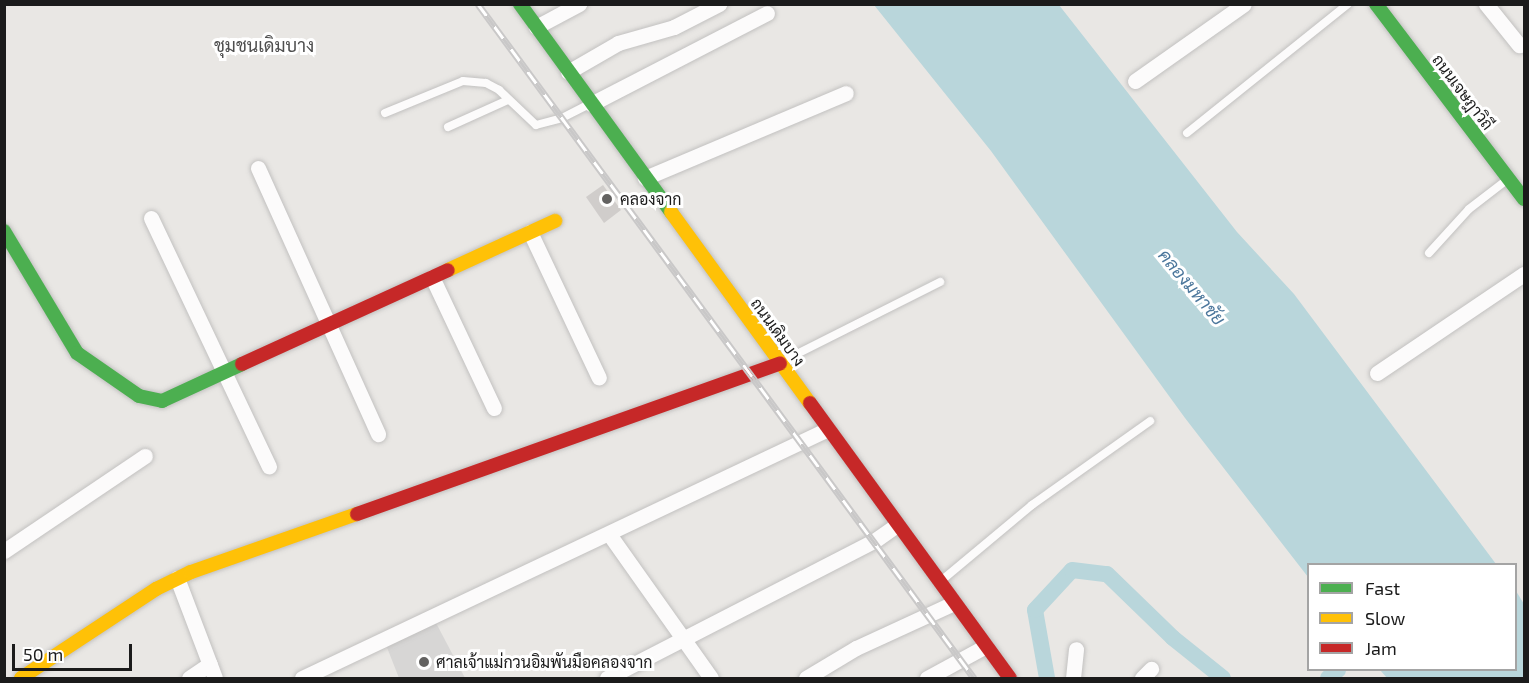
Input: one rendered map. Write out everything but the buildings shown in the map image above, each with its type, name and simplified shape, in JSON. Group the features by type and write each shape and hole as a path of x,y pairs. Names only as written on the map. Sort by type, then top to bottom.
{"street":[{"name":"ถนนเดิมบาง","path":"520,4 1010,678"},
{"path":"536,27 579,4"},
{"path":"568,72 618,43 667,30 719,4"},
{"path":"1135,81 1244,4"},
{"name":"ถนนเจษฎาวิถี","path":"1376,4 1524,199"},
{"path":"1486,4 1520,45"},
{"path":"591,104 767,14"},
{"path":"645,178 846,93"},
{"path":"258,168 378,434"},
{"path":"151,218 269,466"},
{"path":"4,231 77,353 139,396 162,401 555,221"},
{"path":"530,232 599,378"},
{"path":"1377,373 1524,274"},
{"path":"432,277 494,408"},
{"path":"21,678 177,578 752,376 780,363"},
{"path":"302,678 828,429"},
{"path":"4,551 145,456"},
{"path":"607,678 874,541 897,525"},
{"path":"609,534 711,678"},
{"path":"177,578 213,671 189,678"},
{"path":"807,678 856,648 954,603"},
{"path":"927,678 986,646"},
{"path":"1073,678 1076,649"}],"lane":[{"path":"1187,133 1348,4"},
{"path":"386,113 463,81 486,83 536,125 562,118 591,104"},
{"path":"448,128 508,100"},
{"path":"1429,253 1468,209 1509,178"},
{"path":"780,363 940,282"},
{"path":"939,583 1032,505 1150,421"}],"shaded area":[{"name":"ศาลเจ้าแม่กวนอิมพันมือคลองจาก","path":"435,621 465,678 399,678 386,645"}],"water":[{"name":"คลองมหาชัย","path":"874,5 1059,5 1237,232 1294,294 1495,563 1307,563 1307,576 1185,418 991,151"},
{"path":"1517,593 1524,604 1524,678 1387,678 1381,671 1517,671"}],"waterway":[{"path":"1047,678 1035,610 1072,570 1107,574 1173,638 1223,678"},
{"path":"1328,678 1337,671"}],"railway":[{"path":"478,4 974,678"}],"traffic: fast":[{"path":"520,4 671,212"},
{"path":"1376,4 1524,199"},
{"path":"4,231 77,353 139,396 162,401 242,364"}],"traffic: slow":[{"path":"671,212 810,403"},
{"path":"448,270 555,221"},
{"path":"21,678 156,589 191,572 357,514"}],"traffic: jam":[{"path":"242,364 448,270"},
{"path":"357,514 780,363"},
{"path":"810,403 1010,678"}],"place":[{"name":"คลองจาก","path":"607,199"},
{"name":"ศาลเจ้าแม่กวนอิมพันมือคลองจาก","path":"424,662"}],"district":[{"name":"ชุมชนเดิมบาง","path":"264,45"}]}
